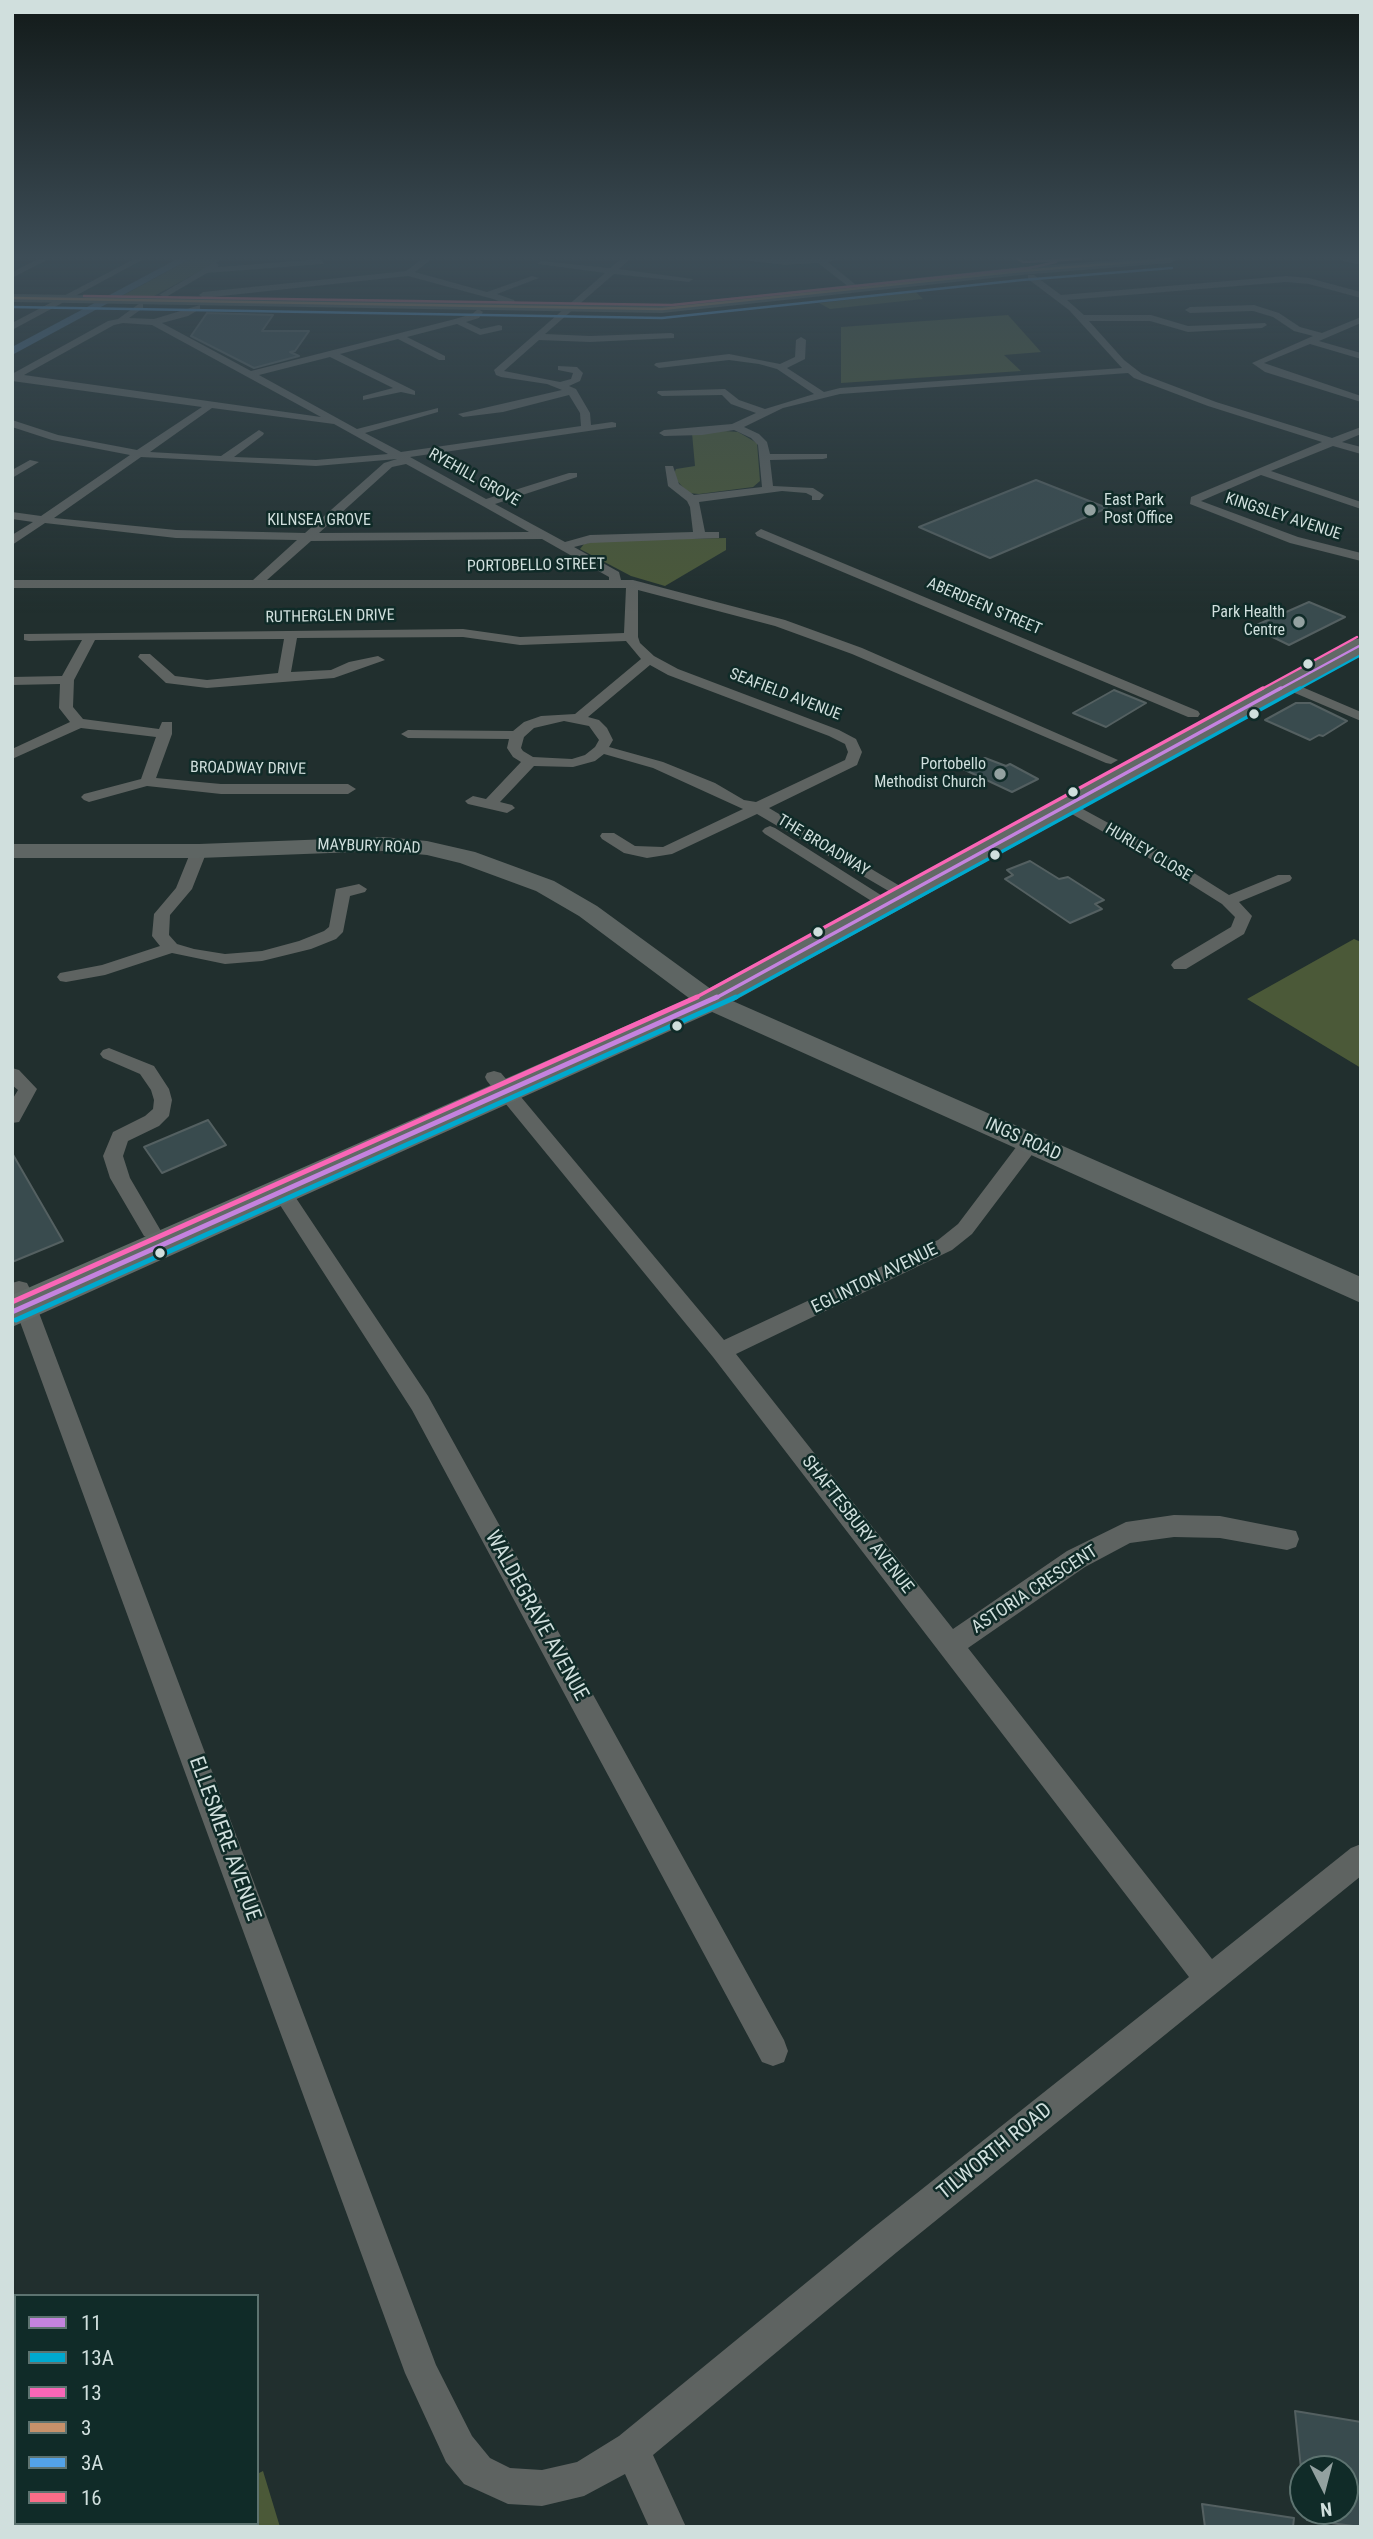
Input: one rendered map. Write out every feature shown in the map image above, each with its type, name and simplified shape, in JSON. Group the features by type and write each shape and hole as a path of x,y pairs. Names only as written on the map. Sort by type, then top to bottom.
{"highway":[{"path":"18,1299 281,1191 501,1084 699,994 885,893 1193,714 1361,625"},
{"path":"885,893 1068,806 1361,645"},
{"path":"18,1299 152,1231 501,1084"}],"street":[{"path":"16,377 325,423 336,421"},
{"name":"RYEHILL GROVE","path":"258,377 615,575 615,582"},
{"path":"367,398 407,391 379,377"},
{"path":"519,377 567,388 585,413 586,429"},
{"path":"463,414 503,409 567,388 576,377"},
{"path":"796,377 820,394"},
{"path":"664,433 702,432 735,427 764,412 820,394 876,386 1010,377"},
{"path":"1144,377 1164,387 1361,451"},
{"path":"1292,377 1361,399"},
{"path":"658,392 728,390 735,402 764,412"},
{"path":"12,541 208,407"},
{"path":"358,432 434,410"},
{"path":"12,423 25,429 95,447 139,454 316,463 404,458 611,425"},
{"path":"735,427 755,436 763,444 768,488"},
{"path":"12,433 25,429"},
{"path":"1262,472 1361,430"},
{"path":"223,460 255,436 273,442"},
{"path":"764,457 818,453"},
{"path":"256,584 388,465 404,458"},
{"path":"14,472 34,462"},
{"path":"682,467 663,468 674,486 692,499 699,516 699,535"},
{"path":"1262,472 1361,506"},
{"name":"KINGSLEY AVENUE","path":"1262,472 1195,499 1196,504 1294,540 1361,557"},
{"path":"485,503 573,475"},
{"path":"692,499 768,488 798,489 818,494"},
{"name":"KILNSEA GROVE","path":"12,515 93,527 176,534 311,537 544,535"},
{"name":"KILNSEA GROVE","path":"57,536 81,533 93,527"},
{"name":"ABERDEEN STREET","path":"761,533 1193,714"},
{"path":"563,546 590,538 715,535"},
{"path":"12,541 39,538"},
{"name":"PORTOBELLO STREET","path":"12,583 633,584 780,623 819,637 1111,760"},
{"path":"631,637 630,605 633,584"},
{"name":"RUTHERGLEN DRIVE","path":"29,637 463,633 520,641 631,637"},
{"path":"284,676 291,635"},
{"name":"SEAFIELD AVENUE","path":"631,637 634,645 649,659 673,672 779,710 851,742 855,752 852,762 746,808"},
{"path":"79,723 66,708 67,680 90,638"},
{"path":"145,657 171,680 207,684 334,674 354,665 379,660"},
{"path":"578,718 649,659"},
{"path":"12,681 67,680"},
{"path":"1288,685 1361,717"},
{"path":"578,718 594,723 606,740 601,749 590,758 573,764 530,761 518,754 514,748 517,735 529,725 546,719 578,718"},
{"path":"14,751 79,723 166,729 147,782"},
{"path":"408,734 517,735"},
{"name":"THE BROADWAY","path":"601,749 657,765 710,786 885,893"},
{"path":"490,804 530,761"},
{"name":"BROADWAY DRIVE","path":"99,797 147,782 221,789 348,792"},
{"path":"472,801 507,808"},
{"name":"HURLEY CLOSE","path":"1068,806 1150,852 1228,901"},
{"path":"613,842 630,850 647,853 666,851 746,808"},
{"name":"MAYBURY ROAD","path":"12,851 199,851 383,844 427,848 508,870 555,891 588,911 699,994"},
{"path":"171,948 160,936 162,914 184,889 199,851"},
{"path":"1180,965 1238,930 1244,916 1228,901 1284,878"},
{"path":"63,978 105,970 171,948 225,959 262,956 305,945 330,935 337,928 342,892 359,889"},
{"name":"INGS ROAD","path":"699,994 1361,1291"},
{"path":"107,1053 147,1070 160,1089 163,1100 162,1111 152,1121 120,1137 113,1156 120,1178 152,1231"},
{"path":"12,1074 28,1089 12,1116"},
{"name":"SHAFTESBURY AVENUE","path":"501,1084 721,1351 1210,1980"},
{"name":"EGLINTON AVENUE","path":"721,1351 921,1258 965,1229 1030,1143"},
{"name":"WALDEGRAVE AVENUE","path":"281,1191 420,1403 773,2051"},
{"name":"ELLESMERE AVENUE","path":"18,1299 422,2373"},
{"name":"ASTORIA CRESCENT","path":"950,1646 1076,1559 1126,1533 1174,1526 1220,1527 1287,1539"},
{"name":"TILWORTH ROAD","path":"422,2373 459,2449 477,2472 508,2486 542,2488 584,2478 632,2449 885,2240 1361,1858"},
{"path":"632,2449 668,2527"}],"green space":[{"path":"841,377 924,377 841,383"},
{"path":"738,432 757,443 760,481 753,487 688,493 673,476 676,469 695,466 692,433"},
{"path":"726,538 726,550 665,586 631,576 580,549 584,544 597,541"},
{"path":"1354,939 1361,942 1361,1068 1247,999"},
{"path":"14,2405 14,2525 170,2527 12,2527"},
{"path":"263,2471 280,2527 175,2527 259,2525 259,2473"}],"building":[{"path":"1036,480 1107,508 990,558 919,527"},
{"name":"Park Health Centre","path":"1309,602 1345,617 1289,645 1252,627"},
{"path":"1114,690 1146,703 1106,727 1073,713"},
{"path":"1296,703 1310,703 1347,721 1323,736 1319,735 1310,740 1265,720"},
{"name":"Portobello Methodist Church","path":"985,758 1006,766 1010,764 1038,779 1012,792 963,769"},
{"path":"1030,861 1059,879 1068,877 1104,900 1095,904 1102,909 1070,923 1005,879 1013,875 1007,870"},
{"path":"208,1120 226,1145 162,1173 144,1147"},
{"path":"12,1153 63,1241 12,1262"},
{"path":"1295,2411 1361,2422 1361,2527 1346,2525 1359,2525 1359,2455 1300,2455"},
{"path":"1202,2504 1289,2517 1289,2525 1293,2525 1293,2527 1205,2527"}],"transit line":[{"name":"13","path":"12,1302 706,993 1357,637"},
{"name":"11","path":"12,1312 139,1253 710,1001 1361,645"},
{"name":"13A","path":"16,1320 143,1261 714,1009 1361,655"}],"place":[{"name":"East Park Post Office","path":"1090,510"},
{"name":"Park Health Centre","path":"1299,622"},
{"name":"Portobello Methodist Church","path":"1000,774"}]}
